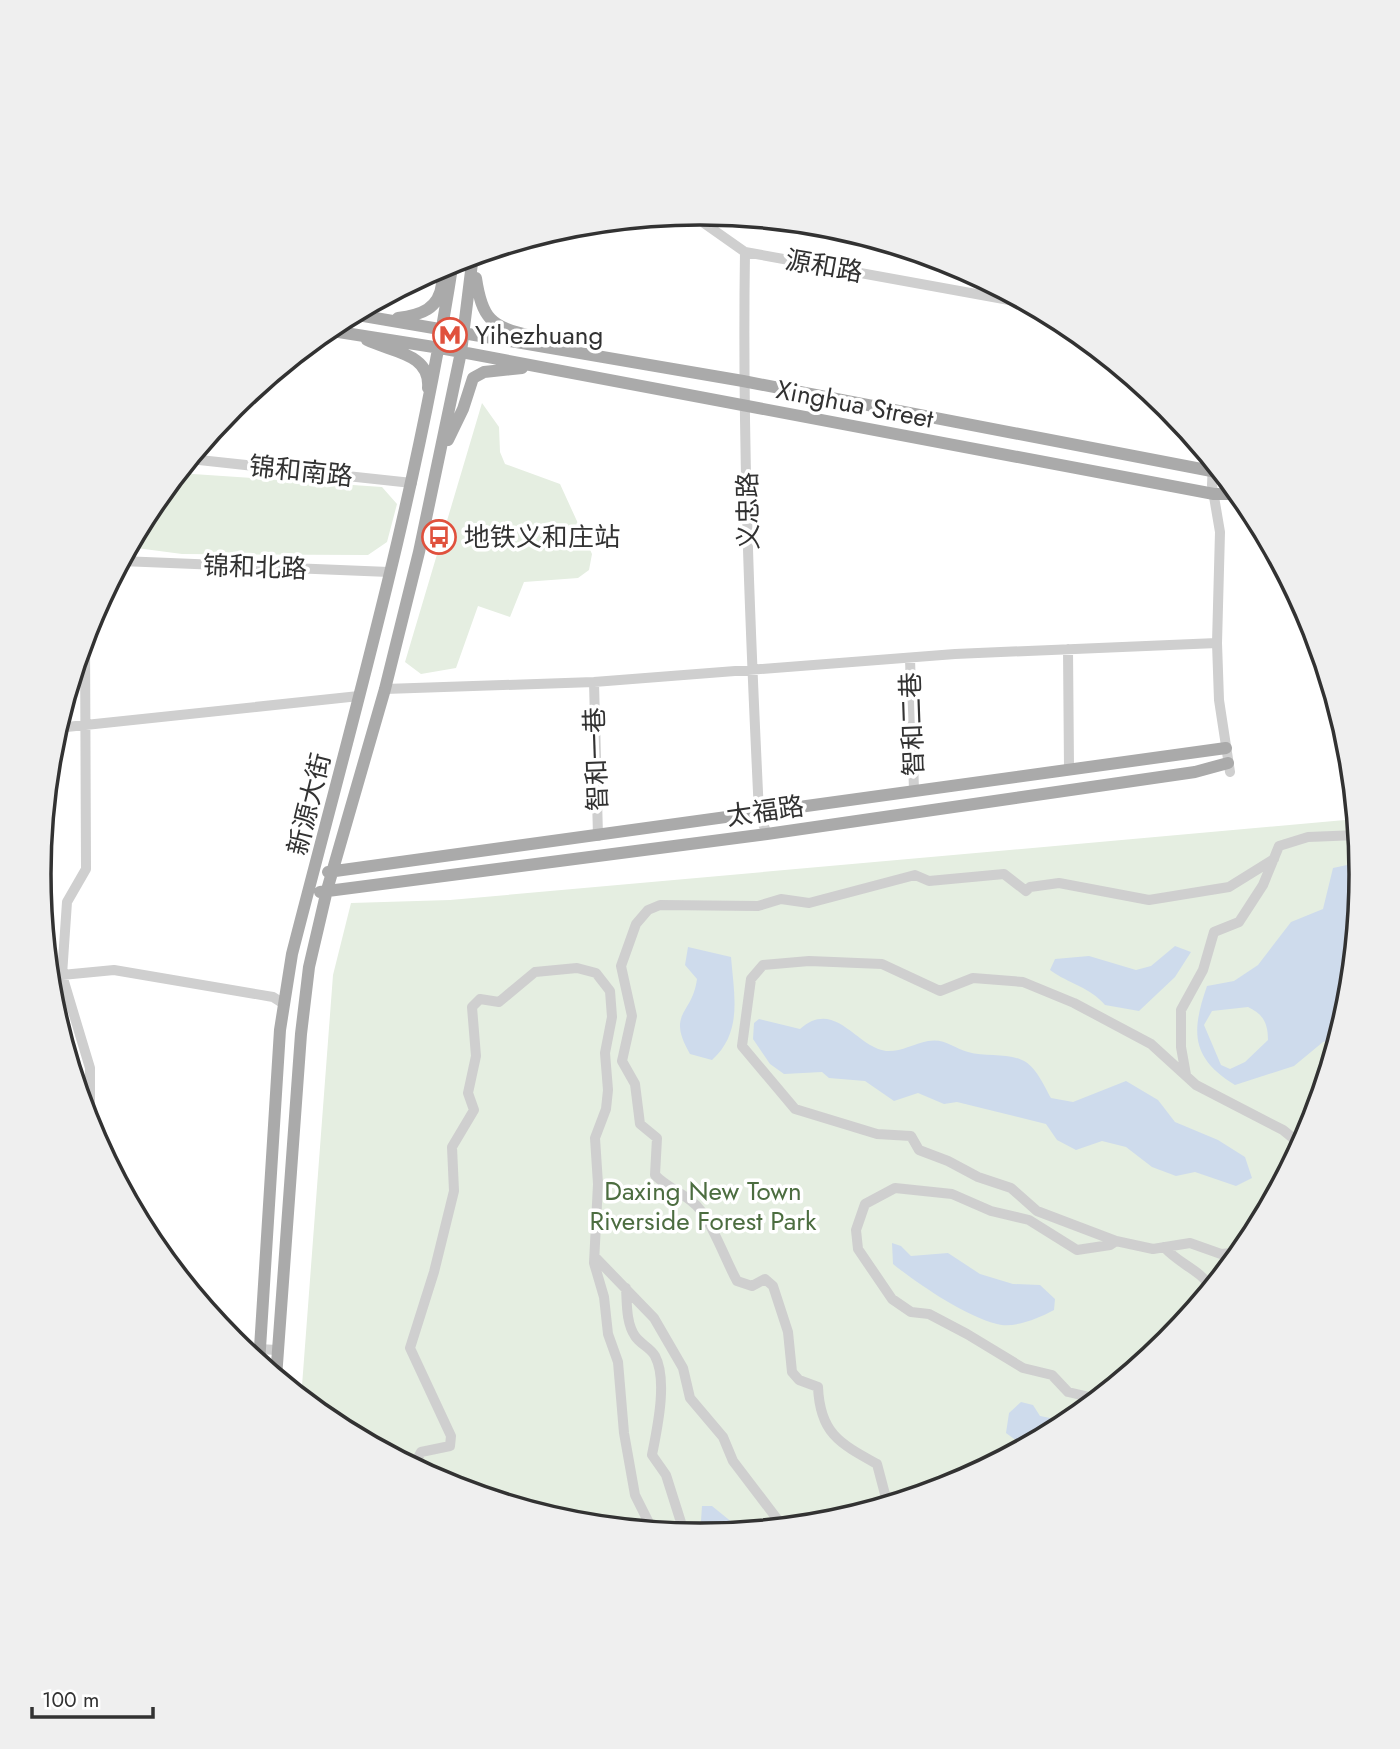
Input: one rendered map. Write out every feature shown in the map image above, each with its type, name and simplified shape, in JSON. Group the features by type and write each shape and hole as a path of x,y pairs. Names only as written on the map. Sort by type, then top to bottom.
{"main road":[{"path":"474,266 481,307 489,319 500,327 567,350"},
{"path":"277,1367 291,1163 309,967 327,890 385,689 407,601 461,352 472,267"},
{"name":"新源大街","path":"260,1350 279,1030 307,897 412,482 444,329 451,275"},
{"path":"387,320 415,316 430,309 442,292 444,278"},
{"name":"Xinghua Street","path":"368,317 567,350 1205,467"},
{"name":"Xinghua Street","path":"343,332 440,348 1226,495"},
{"path":"354,334 386,350 416,358 423,365 429,377 425,420"},
{"path":"441,453 464,409 474,378 484,372 536,367"},
{"path":"384,595 407,601"},
{"name":"太福路","path":"314,876 333,871 1226,748"},
{"name":"太福路","path":"307,897 327,890 766,834 1229,768"}],"street":[{"path":"707,225 745,252"},
{"name":"源和路","path":"745,252 998,298"},
{"name":"义忠路","path":"745,252 743,382 752,670 759,813 766,834"},
{"name":"锦和南路","path":"201,459 412,482"},
{"path":"1215,479 1214,494 1220,532 1217,643 1219,700 1229,768"},
{"name":"锦和北路","path":"132,561 390,572"},
{"path":"385,689 594,682 910,658 1217,643"},
{"path":"1068,649 1069,768"},
{"name":"智和二巷","path":"910,658 914,791"},
{"path":"85,665 86,869 66,902 61,975 90,1068 90,1096"},
{"name":"智和一巷","path":"594,682 598,836"},
{"path":"68,726 359,696"},
{"path":"1186,1075 1181,1047 1181,1010 1203,970 1214,932 1239,922 1263,885 1279,846 1308,836 1348,835"},
{"path":"886,1496 877,1464 851,1449 825,1425 819,1413 818,1387 799,1380 792,1372 788,1332 773,1286 765,1279 752,1286 737,1281 701,1211 685,1196 668,1189 655,1175 657,1138 640,1124 635,1084 622,1061 632,1016 621,966 636,923 648,910 660,905 758,905 781,900 808,903 915,875 929,881 1004,874 1026,891 1030,887 1059,883 1149,900 1230,887 1275,859"},
{"path":"1227,1253 1221,1254 1190,1242 1153,1250 1116,1241 1037,1211 1011,1188 978,1177 919,1150 911,1136 877,1134 795,1109 742,1046 751,979 763,965 809,961 882,964 940,991 973,978 1023,982 1074,1003 1151,1044 1196,1085 1283,1130 1293,1138"},
{"path":"418,1459 421,1452 450,1446 451,1436 410,1348 434,1272 454,1191 452,1147 474,1110 468,1093 476,1056 472,1007 480,999 499,1002 535,972 577,968 596,973 610,991 612,1017 605,1053 608,1090 606,1109 595,1138 598,1184 595,1257 608,1334 618,1362 624,1433 635,1494 648,1521"},
{"path":"61,975 114,970 273,997 284,1004"},
{"path":"1086,1396 1068,1392 1052,1375 1023,1367 929,1314 911,1312 892,1299 858,1250 856,1230 865,1204 895,1188 953,1194 991,1211 1029,1220 1077,1250 1110,1245 1116,1241"},
{"path":"1164,1247 1176,1261 1207,1280"},
{"path":"595,1257 654,1318 683,1368 690,1398 723,1437 733,1461 777,1519"},
{"path":"625,1287 628,1314 635,1336 655,1355 659,1371 660,1410 652,1455 666,1475 681,1523"},
{"path":"260,1350 278,1350"}],"green space":[{"path":"482,403 499,427 500,452 505,464 560,484 592,554 589,570 578,578 524,582 510,617 478,606 456,668 421,674 405,662"},
{"path":"189,474 382,487 397,504 387,542 368,555 182,554 139,548"},
{"name":"Daxing New Town Riverside Forest Park","path":"1347,820 1348,832 1348,917 1344,959 1337,1001 1315,1083 1300,1123 1262,1199 1240,1235 1188,1303 1128,1363 1095,1390 1025,1437 987,1457 909,1489 868,1502 785,1518 742,1522 700,1524 615,1518 532,1502 491,1489 413,1457 375,1437 302,1387 333,975 351,903 450,900"}],"water":[{"path":"1347,865 1348,917 1344,959 1328,1041 1294,1066 1235,1085 1210,1065 1198,1043 1198,1017 1207,986 1234,981 1258,965 1291,922 1323,909 1333,868","holes":["1248,1007 1261,1016 1267,1029 1268,1040 1245,1062 1230,1069 1221,1065 1204,1025 1212,1011"]},
{"path":"1175,946 1191,952 1175,977 1139,1011 1105,1005 1093,994 1050,970 1055,959 1089,956 1136,970 1151,966"},
{"path":"688,947 731,957 734,999 732,1025 722,1049 712,1060 690,1054 680,1030 680,1022 697,979 685,965"},
{"path":"759,1019 800,1029 813,1021 835,1021 875,1048 886,1051 934,1040 975,1053 1016,1058 1031,1067 1051,1098 1073,1102 1126,1081 1158,1100 1175,1122 1218,1140 1245,1157 1252,1178 1236,1186 1195,1172 1176,1176 1152,1167 1126,1147 1102,1141 1076,1150 1057,1140 1046,1124 957,1102 944,1104 918,1093 894,1101 865,1081 829,1078 822,1072 784,1074 770,1064 753,1039 754,1023"},
{"path":"892,1243 901,1246 911,1256 948,1253 980,1274 1013,1284 1040,1285 1055,1299 1054,1310 1019,1324 1004,1325 984,1320 942,1298 893,1264"},
{"path":"1021,1402 1033,1405 1040,1416 1054,1419 1017,1441 1006,1433 1009,1413"},
{"path":"702,1506 712,1506 732,1522 701,1524"}],"place":[{"name":"Yihezhuang","path":"450,335"},
{"name":"地铁义和庄站","path":"439,537"}]}
